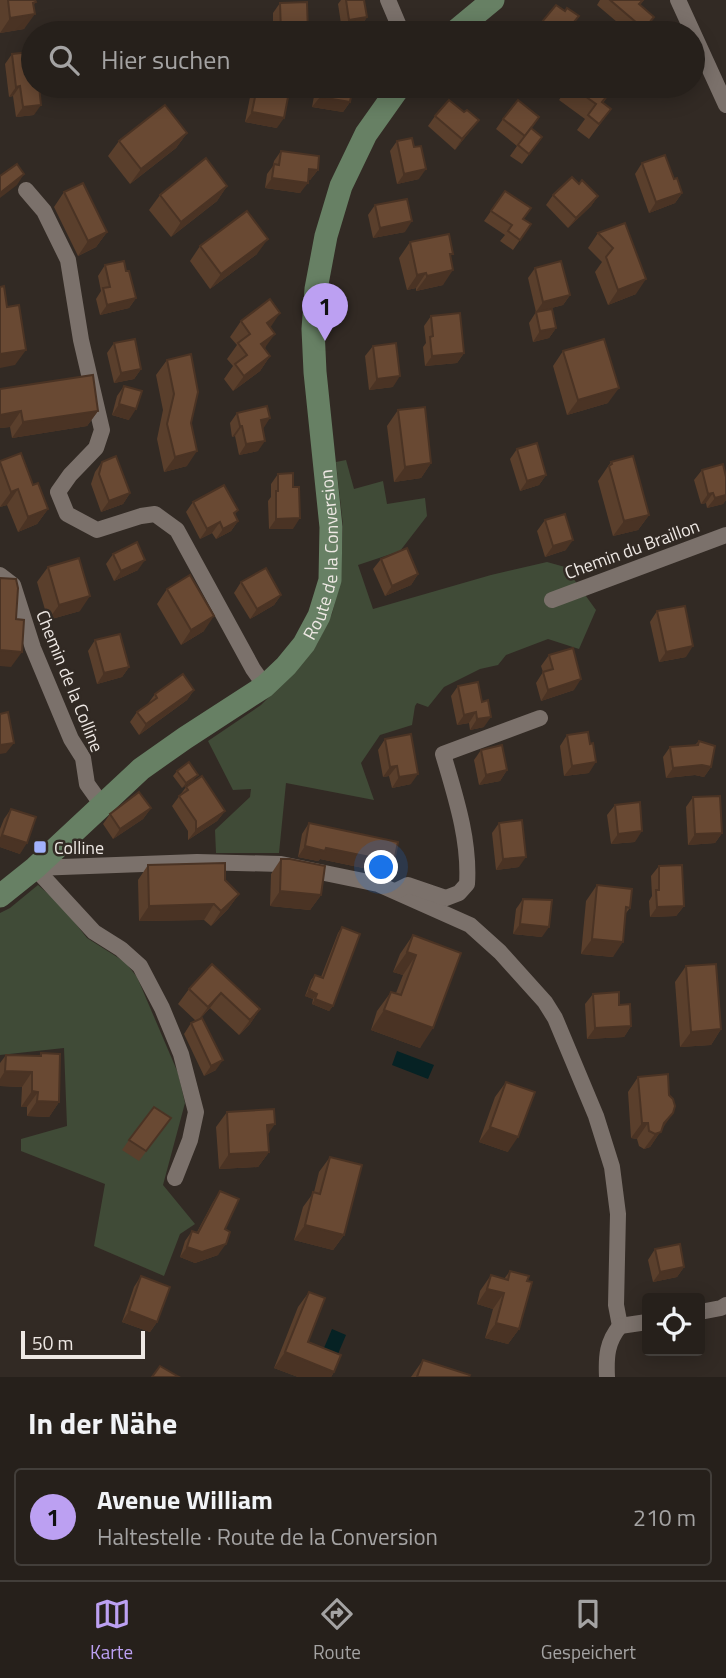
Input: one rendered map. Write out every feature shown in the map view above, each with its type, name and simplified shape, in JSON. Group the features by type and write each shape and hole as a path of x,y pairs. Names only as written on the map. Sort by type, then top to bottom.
{"main road":[{"path":"468,21 493,0"},
{"name":"Route de la Conversion","path":"0,895 35,868 141,769 265,686 304,644 319,616 330,580 331,527 314,372 316,289 326,236 341,186 366,134 392,98"}],"street":[{"path":"388,0 397,21"},
{"path":"678,0 688,21"},
{"path":"705,59 726,105"},
{"path":"26,190 44,211 68,260 81,340 102,430 96,448 58,492 67,514 96,530 155,514 177,530 265,686"},
{"name":"Chemin du Braillon","path":"552,600 726,535"},
{"name":"Chemin de la Colline","path":"0,575 13,585 42,671 71,739 83,758 87,784 102,804"},
{"path":"396,891 408,884 446,898 459,893 467,884 465,842 443,754 540,718"},
{"path":"35,868 197,862 281,864 378,884 470,925 500,952 545,1002 555,1018 596,1116 612,1167 618,1214 616,1305 620,1326"},
{"path":"35,868 94,932 121,949 140,967 162,1007 181,1054 196,1112 190,1140 175,1178"},
{"path":"705,1311 726,1305"},
{"path":"607,1377 610,1338 620,1326 642,1323"}],"green space":[{"path":"346,460 354,489 383,481 387,504 425,498 427,516 400,551 358,565 373,609 547,562 565,567 596,610 579,649 548,639 506,655 498,665 480,669 444,687 428,707 417,703 412,725 380,735 361,763 374,800 286,783 279,853 216,853 215,830 250,797 251,789 233,790 208,741 261,705 295,671 317,644 332,614 341,579 343,525 336,462"},
{"path":"38,885 60,904 87,938 125,962 137,977 178,1073 185,1103 163,1185 195,1224 180,1234 164,1276 94,1246 105,1184 21,1151 21,1139 67,1126 64,1048 0,1055 0,913"}],"water":[{"path":"397,1051 434,1065 428,1079 392,1065"},
{"path":"332,1329 346,1335 335,1361 321,1355"}],"building":[{"path":"8,0 35,0 35,14 10,18"},
{"path":"346,0 364,0 367,17 349,20"},
{"path":"610,0 643,0 639,4 654,17 651,21 635,21"},
{"path":"307,2 308,21 281,21 280,3"},
{"path":"556,5 579,16 575,21 543,21"},
{"path":"21,53 21,93 20,86 16,87 12,54"},
{"path":"22,98 40,98 41,105 23,107"},
{"path":"255,98 288,98 284,118 252,112"},
{"path":"326,98 351,98 350,102"},
{"path":"588,98 605,98 602,102 611,109 599,124 588,115 596,104"},
{"path":"449,100 479,120 462,139 435,116"},
{"path":"518,100 539,117 525,136 503,119"},
{"path":"165,105 187,133 141,169 119,141"},
{"path":"531,128 542,137 529,154 518,145"},
{"path":"412,138 414,147 421,146 426,169 404,174 397,141"},
{"path":"281,151 319,156 318,170 309,169 308,183 272,178 274,164 279,165"},
{"path":"665,155 682,193 656,202 642,163"},
{"path":"206,158 227,186 181,222 160,195"},
{"path":"17,164 24,174 0,193 0,176"},
{"path":"572,177 579,184 582,180 598,196 576,218 553,195"},
{"path":"83,183 107,232 88,241 64,192"},
{"path":"505,191 531,208 523,219 531,224 520,240 508,231 512,225 491,211"},
{"path":"407,199 412,221 380,228 375,205"},
{"path":"247,211 268,239 221,274 200,246"},
{"path":"625,223 646,279 618,290 606,257 613,248 598,233"},
{"path":"449,234 453,270 427,276 426,273 417,275 410,242"},
{"path":"124,261 136,298 107,305 103,288 110,287 105,265"},
{"path":"561,261 570,295 543,302 535,268"},
{"path":"4,286 7,307 19,305 26,350 0,354 0,287"},
{"path":"270,299 280,313 267,323 275,334 261,344 270,356 244,376 235,364 247,355 238,343 250,334 241,321"},
{"path":"552,309 556,328 540,331 536,312"},
{"path":"460,313 464,353 432,356 431,316"},
{"path":"135,339 141,369 121,373 114,343"},
{"path":"604,339 619,388 578,400 563,351"},
{"path":"396,343 400,376 377,379 373,346"},
{"path":"191,354 198,392 191,423 197,451 175,457 167,424 174,394 167,360"},
{"path":"93,375 98,411 23,422 21,411 0,415 0,389"},
{"path":"124,386 142,391 136,409 119,404"},
{"path":"267,406 270,418 261,420 265,441 246,444 237,413"},
{"path":"425,407 431,463 405,467 398,410"},
{"path":"537,443 546,475 527,481 517,449"},
{"path":"21,453 33,485 38,483 48,509 28,517 18,489 11,492 0,462"},
{"path":"116,456 130,493 109,501 99,474 102,462"},
{"path":"633,456 649,515 624,521 609,466 611,462"},
{"path":"723,464 726,495 715,498 713,493 708,494 702,470"},
{"path":"293,473 293,487 299,487 300,518 276,519 278,474"},
{"path":"224,485 238,510 234,513 238,521 223,529 220,522 207,529 193,502"},
{"path":"565,514 573,540 553,546 545,520"},
{"path":"137,542 145,560 121,571 113,554"},
{"path":"407,548 418,574 392,586 381,559"},
{"path":"79,558 90,596 59,605 48,567"},
{"path":"266,568 281,595 257,609 241,582"},
{"path":"190,575 214,616 191,630 167,589"},
{"path":"0,578 16,579 16,619 24,620 22,652 0,650"},
{"path":"685,606 693,646 666,652 657,611"},
{"path":"120,634 129,667 104,673 95,640"},
{"path":"573,648 581,679 548,690 543,672 553,669 549,655"},
{"path":"183,674 194,690 146,724 137,712 157,698 155,694"},
{"path":"478,682 482,702 488,700 491,717 477,719 476,712 464,715 458,686"},
{"path":"8,712 14,743 0,745 0,714"},
{"path":"588,732 596,762 572,766 567,735"},
{"path":"411,734 418,774 399,777 397,766 390,767 385,739"},
{"path":"699,741 715,746 711,767 702,765 673,768 670,747 698,745"},
{"path":"502,745 507,770 486,775 481,750"},
{"path":"189,762 198,775 186,783 177,771"},
{"path":"202,776 225,811 196,830 196,821 179,796 188,790 186,787"},
{"path":"139,792 151,808 120,829 110,814"},
{"path":"720,796 722,833 695,834 693,797"},
{"path":"640,802 642,831 618,834 615,805"},
{"path":"11,809 36,817 27,843 2,835"},
{"path":"522,820 526,857 503,859 499,823"},
{"path":"309,823 398,842 394,862 305,846"},
{"path":"281,859 325,866 321,895 280,891"},
{"path":"225,863 225,880 239,894 221,911 214,904 149,906 148,865"},
{"path":"682,865 684,906 657,907 659,866"},
{"path":"597,885 632,889 630,908 626,907 623,942 592,939"},
{"path":"523,899 552,900 549,927 520,924"},
{"path":"342,927 360,934 333,1006 315,999 317,994 309,990 315,975 323,978"},
{"path":"413,935 461,953 433,1028 384,1010 391,992 401,995 416,955 407,952"},
{"path":"212,964 260,1009 250,1020 221,993 208,1007 189,989"},
{"path":"716,964 721,1029 691,1032 686,966"},
{"path":"619,992 619,1005 630,1004 631,1026 595,1028 593,994"},
{"path":"202,1018 223,1060 211,1066 191,1023"},
{"path":"41,1053 60,1054 59,1102 37,1101 38,1092 32,1091 32,1072 5,1071 6,1055 41,1056"},
{"path":"668,1074 669,1095 675,1106 661,1132 655,1134 649,1131 648,1123 642,1123 638,1077"},
{"path":"506,1082 535,1092 518,1137 490,1127"},
{"path":"154,1107 171,1118 146,1151 129,1140"},
{"path":"274,1109 275,1124 267,1125 269,1152 229,1154 227,1112"},
{"path":"330,1157 362,1165 344,1235 305,1225 313,1192 320,1194"},
{"path":"220,1191 239,1199 225,1229 230,1232 226,1244 202,1252 187,1247 192,1231 198,1233"},
{"path":"680,1244 684,1267 660,1272 655,1249"},
{"path":"510,1271 529,1276 527,1281 532,1282 519,1329 496,1323 504,1293 487,1289 491,1275 508,1280"},
{"path":"141,1276 170,1287 157,1322 129,1311"},
{"path":"309,1292 325,1298 308,1342 341,1355 334,1372 285,1352"},
{"path":"423,1360 470,1375 417,1377"},
{"path":"160,1366 179,1377 152,1377"}],"place":[{"name":"Avenue William","path":"325,341"},
{"name":"Colline","path":"40,847"}]}
